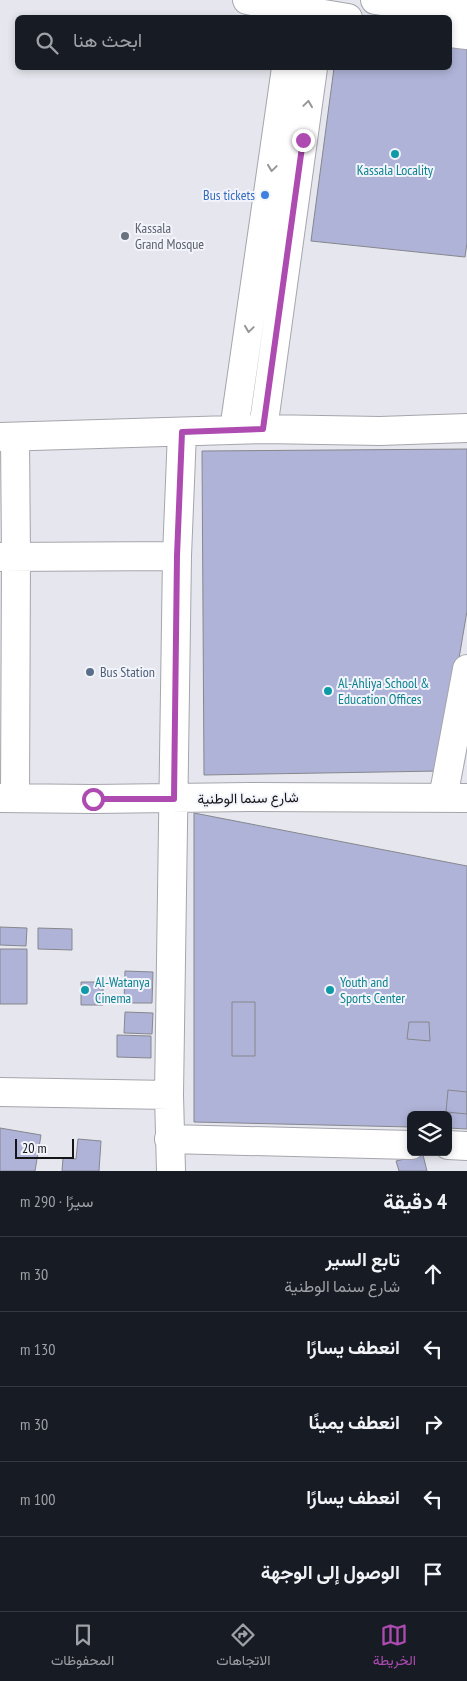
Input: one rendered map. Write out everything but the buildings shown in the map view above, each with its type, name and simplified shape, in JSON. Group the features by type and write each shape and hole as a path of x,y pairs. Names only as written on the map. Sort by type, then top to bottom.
{"street":[{"path":"247,0 294,9 320,10 338,15"},
{"path":"375,0 440,15"},
{"path":"234,430 286,70"},
{"path":"263,429 312,71"},
{"path":"276,134 303,140"},
{"path":"268,200 294,205"},
{"path":"259,264 285,269"},
{"path":"8,798 8,437 263,429 380,431 467,428"},
{"path":"171,1171 169,1095 177,556 182,432"},
{"path":"8,557 177,556"},
{"path":"455,798 467,669"},
{"name":"شارع سنما الوطنية","path":"8,798 455,798"},
{"path":"0,1092 169,1095"},
{"path":"169,1139 407,1144"},
{"path":"452,1145 467,1146"}],"place":[{"name":"Kassala Locality","path":"395,154"},
{"name":"Bus tickets","path":"265,195"},
{"name":"Kassala Grand Mosque","path":"125,236"},
{"name":"Bus Station","path":"90,672"},
{"name":"Al-Ahliya School & Education Offices","path":"328,691"},
{"name":"Al-Watanya Cinema","path":"85,990"},
{"name":"Youth and Sports Center","path":"330,990"}],"route":[{"path":"93,799 174,799 177,556 182,432 263,429 303,140"}]}
